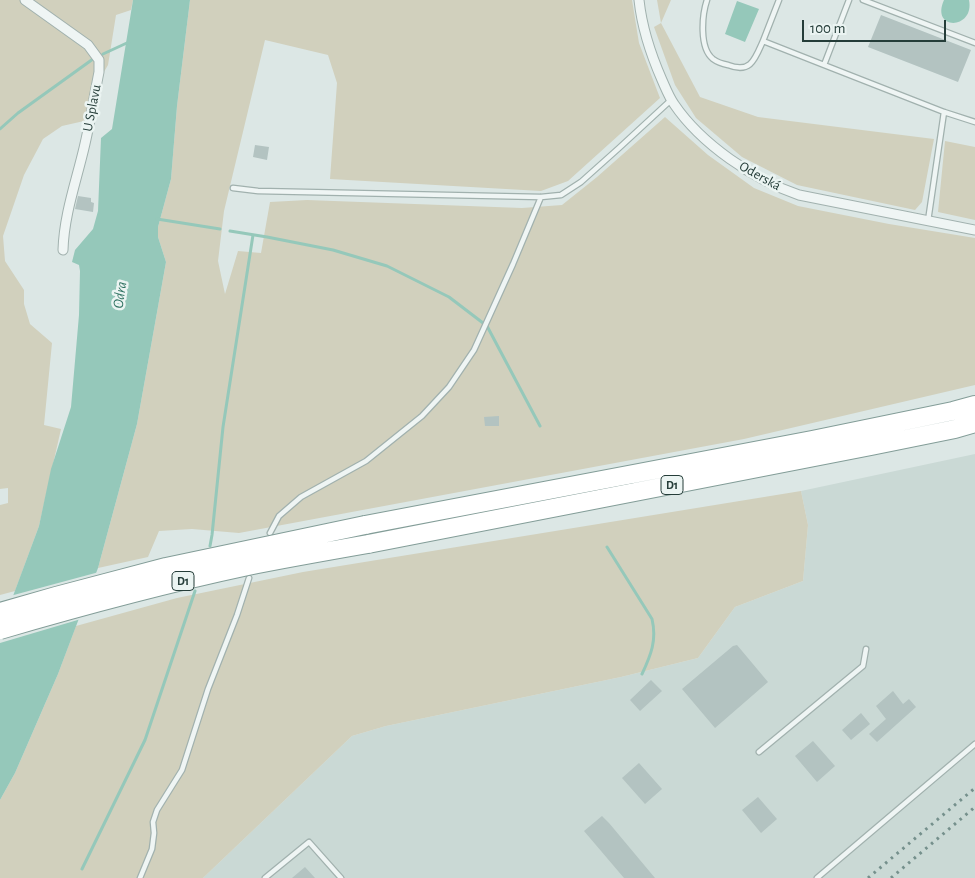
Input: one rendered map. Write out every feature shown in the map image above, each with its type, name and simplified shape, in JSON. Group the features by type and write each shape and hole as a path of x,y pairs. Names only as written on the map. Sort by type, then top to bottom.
{"highway":[{"name":"D1","path":"0,612 166,567 365,526 858,431 975,405"},
{"name":"D1","path":"0,630 89,604 247,566 870,446 955,429 975,423"}],"street":[{"name":"U Splavu","path":"25,0 88,45 99,60 99,72 84,147 69,205 63,250"},
{"name":"Oderská","path":"639,0 645,35 656,67 671,100 708,142 751,173 774,186 810,198 975,230"}],"lane":[{"path":"707,0 703,33 707,49 715,61 736,68 744,68 753,61 779,0"},
{"path":"824,65 849,0"},
{"path":"863,0 975,43"},
{"path":"763,41 944,112 975,122"},
{"path":"233,188 258,191 541,197 561,195 580,182 620,148 671,100"},
{"path":"928,220 944,112"},
{"path":"270,533 280,516 301,497 366,461 422,416 449,387 474,350 541,197"},
{"path":"140,878 152,849 153,822 157,810 182,770 208,689 249,578"},
{"path":"759,752 863,666 866,649"},
{"path":"817,878 975,744"},
{"path":"265,878 309,842 341,878"}],"shaded area":[{"path":"0,0 133,0 131,10 116,15 108,65 90,96 84,121 62,126 43,139 24,175 3,236 5,261 24,290 24,304 30,324 52,343 44,425 61,429 39,526 15,591 0,595 0,505 8,503 8,488 0,489"},
{"path":"190,0 632,0 639,43 660,98 568,181 541,191 330,179 337,83 328,55 265,40 224,211 218,261 225,294 238,251 261,253 270,202 307,200 522,208 562,205 665,117 708,155 754,188 798,206 889,224 975,238 975,385 744,439 239,533 192,529 159,531 148,557 98,568 137,424 166,262 158,237 158,227 171,179 177,106"},
{"path":"657,0 671,0 661,23"},
{"path":"661,23 700,97 758,117 934,139 922,202 915,210 797,185 742,157 696,118 675,85 654,27"},
{"path":"945,141 975,147 975,220 938,212"},
{"path":"975,454 975,878 203,878 352,736 386,726 621,677 698,658 735,607 803,581 808,525 801,491"},
{"path":"801,491 808,525 803,581 735,607 698,658 621,677 386,726 352,736 203,878 0,878 0,800 15,773 58,674 76,626 177,598 303,572"}],"water":[{"name":"Odra","path":"133,0 190,0 177,106 171,179 158,227 158,237 166,262 137,424 98,568 58,674 15,773 0,800 0,631 39,526 51,469 71,407 79,315 80,271 79,265 72,262 75,250 93,229 98,211 101,138 112,129"},
{"path":"944,0 969,0 969,10 966,17 954,23 947,22 941,10"},
{"path":"737,1 759,9 745,42 725,34"}],"pier":[{"path":"99,572 81,619 0,643 0,624 10,596"}],"building":[{"path":"881,15 971,50 958,82 868,47"},
{"path":"255,145 269,147 267,160 253,157"},
{"path":"78,196 91,198 91,202 94,203 93,212 75,209"},
{"path":"499,416 499,426 485,426 484,417"},
{"path":"737,645 768,682 715,728 682,689 733,646"},
{"path":"651,680 662,691 640,711 630,700"},
{"path":"893,691 903,704 909,699 916,707 877,742 869,734 886,719 876,706"},
{"path":"861,713 870,724 851,740 842,730"},
{"path":"813,741 835,766 817,782 795,756"},
{"path":"639,763 662,789 645,804 622,778"},
{"path":"758,797 777,819 761,833 742,810"},
{"path":"602,816 655,878 624,878 584,831"},
{"path":"305,867 315,878 292,878"}],"waterway":[{"path":"103,54 129,42"},
{"path":"0,129 18,113 93,59"},
{"path":"157,219 220,229"},
{"path":"230,231 333,250 387,266 449,297 483,323"},
{"path":"210,546 223,427 253,235"},
{"path":"487,326 540,426"},
{"path":"607,547 652,619 654,634 652,647 642,674"},
{"path":"82,869 145,740 195,591"}],"railway":[{"path":"868,878 975,788"},
{"path":"891,878 975,807"}]}
